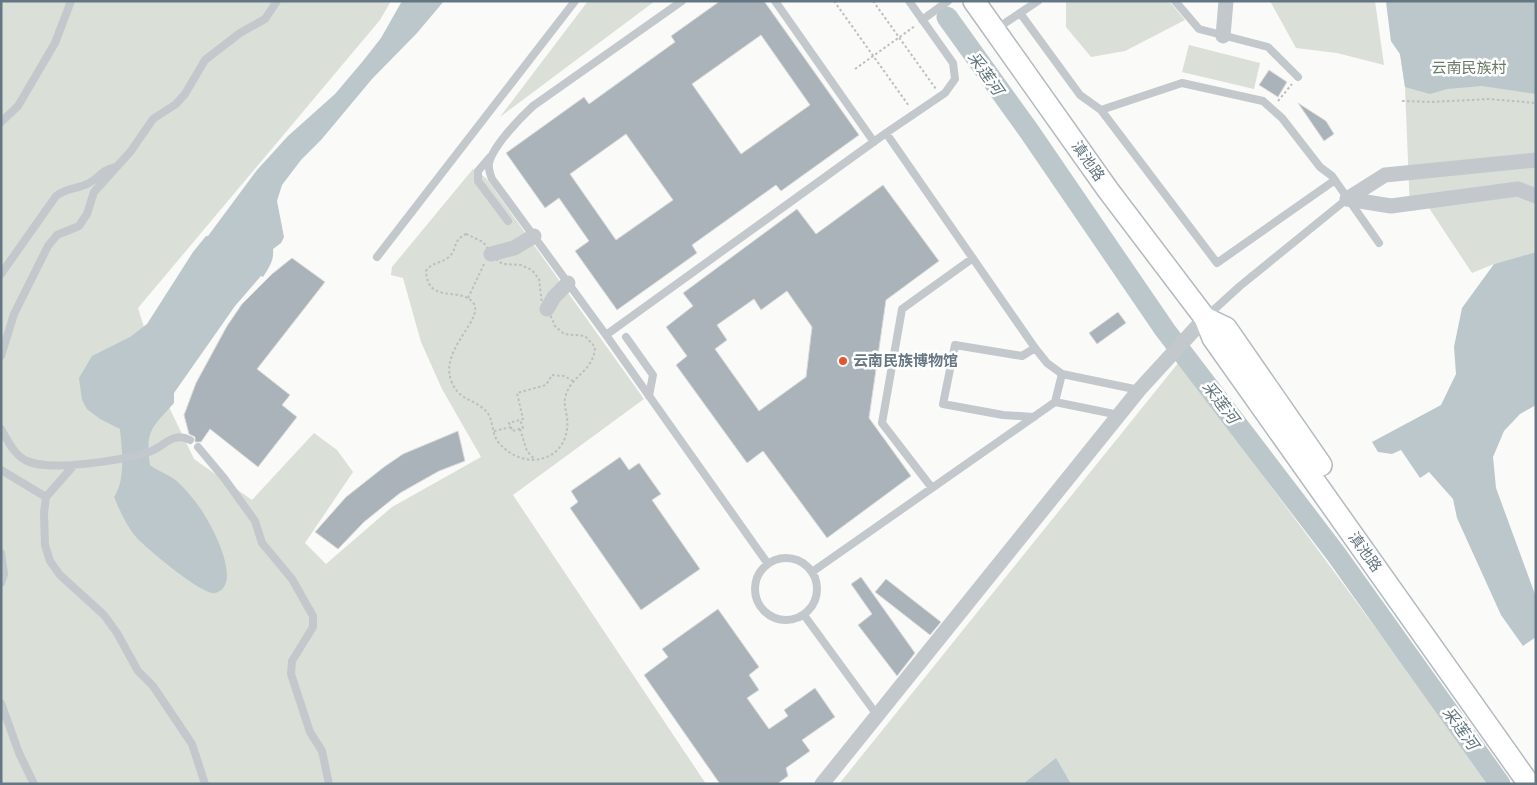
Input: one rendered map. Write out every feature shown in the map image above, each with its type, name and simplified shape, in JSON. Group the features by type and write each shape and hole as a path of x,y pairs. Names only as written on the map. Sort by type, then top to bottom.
{"main road":[{"name":"滇池路","path":"974,1 1108,190 1205,318 1213,338 1529,784"},
{"name":"滇池路","path":"1205,318 1226,328 1536,770"}],"street":[{"path":"1223,36 1226,1"},
{"path":"1347,199 1385,175 1536,160"},
{"path":"1347,199 1391,206 1518,190 1536,196"},
{"path":"491,254 514,248 534,236"},
{"path":"547,309 554,297 568,283"},
{"path":"822,784 1139,390 1205,318"}],"lane":[{"path":"1,122 18,106 55,43 71,1"},
{"path":"1,356 14,314 48,246 57,235 79,226 87,214 94,192 131,151 153,119 176,104 185,94 205,60 240,33 265,20 277,1"},
{"path":"377,257 575,1"},
{"path":"508,221 478,181 478,171 522,116 533,106 682,1"},
{"path":"775,1 874,142"},
{"path":"606,335 886,133 941,96 953,84 956,71 954,63 909,1"},
{"path":"922,20 948,1"},
{"path":"995,30 1038,1"},
{"path":"1175,1 1199,29 1268,47 1298,77"},
{"path":"1020,13 1080,95 1101,110 1217,263 1335,180"},
{"path":"1101,110 1182,83 1263,101 1272,109 1320,167 1335,180 1379,243"},
{"path":"886,133 1047,363 1062,374 1139,390"},
{"path":"493,154 489,164 492,179 606,335 768,564"},
{"path":"1,274 56,196 63,190 95,180 103,170 116,167"},
{"path":"1205,318 1254,274 1347,199"},
{"path":"932,488 882,423 902,309 973,258"},
{"path":"626,337 654,375 649,396"},
{"path":"1034,417 1003,415 943,404 955,344 1022,356 1035,348"},
{"path":"812,572 1056,402 1062,374"},
{"path":"1056,402 1119,415"},
{"path":"1,428 13,450 27,461 44,464 74,465 150,452 174,437 181,436 190,440"},
{"path":"198,447 224,478 255,521 262,543 292,579 313,616 313,627 292,661 291,674 310,732 322,751 329,784"},
{"path":"74,465 46,497 44,513 45,545 50,561 60,575 108,621 138,671 153,686 192,744 205,784"},
{"path":"1,470 46,497"},
{"path":"1,554 4,574 1,583"},
{"path":"777,560 796,560 812,572 816,580 816,600 804,615 794,620 783,620 773,618 764,611 758,602 755,592 756,581 768,564 777,560"},
{"path":"804,615 877,715"},
{"path":"1,703 18,753 27,765 34,784"}],"path":[{"path":"834,1 914,114"},
{"path":"873,1 941,96"},
{"path":"856,69 922,20"},
{"path":"1272,109 1298,77"},
{"path":"1402,101 1432,102 1489,99 1536,103"},
{"path":"466,234 483,242 491,254 503,264 526,266 536,274 540,284 540,297 554,326 564,334 585,336 595,347 594,358 573,382 565,399 566,434 561,445 553,454 535,461 518,457 508,451 498,442 488,413 460,395 450,378 451,354 456,342 474,317 474,304 467,299 436,292 428,282 426,271 430,266 452,254 455,242 466,234"},
{"path":"467,299 481,269"},
{"path":"520,429 512,432 509,423 523,419 517,393 546,385 552,375 564,376 573,382"},
{"path":"520,420 522,428 520,429 526,451 535,461"},
{"path":"494,431 511,428"}],"green space":[{"path":"1,1 391,1 380,20 138,308 169,407 194,459 252,500 314,433 337,450 353,472 305,543 326,564 392,507 481,457 442,389 421,342 403,278 391,275 392,267 473,169 486,178 644,399 513,495 706,784 1,784"},
{"path":"588,1 655,1 500,117"},
{"path":"1066,1 1169,1 1185,20 1125,51 1091,57 1066,27"},
{"path":"1270,1 1375,1 1384,65 1337,53 1296,48"},
{"name":"云南民族村","path":"1386,1 1536,1 1536,252 1494,264 1472,273 1429,208 1410,211 1405,87 1400,54 1391,41"},
{"path":"1189,45 1260,63 1254,89 1182,72"},
{"path":"1179,362 1491,784 839,784"}],"shaded area":[{"path":"402,1 444,1 417,33 372,79 321,140 301,160 282,185 277,201 284,237 281,243 273,249 270,266 263,277 261,276 235,306 174,393 174,403 152,430 149,444 150,465 176,480 190,494 203,512 220,545 227,569 227,580 223,588 215,593 209,592 187,580 162,560 136,537 129,528 114,497 118,490 122,473 120,429 100,419 87,409 82,400 79,378 92,356 130,337 147,324 193,252 208,236 257,170 288,136 335,94 381,38"},
{"path":"1386,1 1536,1 1536,94 1482,86 1447,89 1430,94 1405,87 1400,54 1391,41"},
{"path":"1536,252 1536,405 1520,414 1504,431 1493,457 1496,488 1536,597 1536,637 1523,646 1501,615 1457,518 1453,499 1429,472 1420,478 1401,450 1392,454 1378,452 1372,442 1441,405 1456,374 1454,347 1462,308 1494,264"},
{"path":"1056,758 1071,784 1023,784"}],"building":[{"path":"720,1 764,1 859,135 781,191 776,185 692,245 697,253 617,310 575,251 589,241 559,198 545,208 506,153 584,97 589,104 675,42 671,36","holes":["761,35 810,105 741,154 692,84","626,134 673,200 616,240 570,174"]},
{"path":"1269,70 1287,82 1278,97 1259,85"},
{"path":"1298,103 1326,121 1334,134 1324,141"},
{"name":"云南民族博物馆","path":"883,185 939,261 886,300 869,418 911,476 827,538 763,451 747,463 676,365 687,356 666,327 693,306 683,293 797,209 816,234","holes":["787,291 812,327 806,377 759,411 715,349 727,340 717,325 754,299 761,310"]},
{"path":"292,258 325,282 257,369 290,395 282,405 297,417 258,467 210,429 201,442 195,442 195,437 189,434 184,415 196,383 227,326 242,304 272,274"},
{"path":"1118,312 1126,323 1097,344 1089,333"},
{"path":"458,431 465,461 439,471 400,493 364,522 338,549 315,532 346,497 384,467 403,454"},
{"path":"620,457 629,470 639,463 661,494 652,500 700,569 641,610 570,508 578,502 571,491"},
{"path":"861,577 915,653 897,676 858,625 872,614 851,584"},
{"path":"886,579 941,622 930,635 875,592"},
{"path":"718,609 759,667 749,675 759,690 747,698 769,729 788,716 784,710 815,688 835,717 802,740 810,751 786,768 788,776 777,784 720,784 644,675 668,657 662,649"}],"waterway":[{"name":"采莲河","path":"947,17 1029,131 1165,330 1336,554 1500,784"}],"place":[{"name":"云南民族博物馆","path":"843,361"}]}
